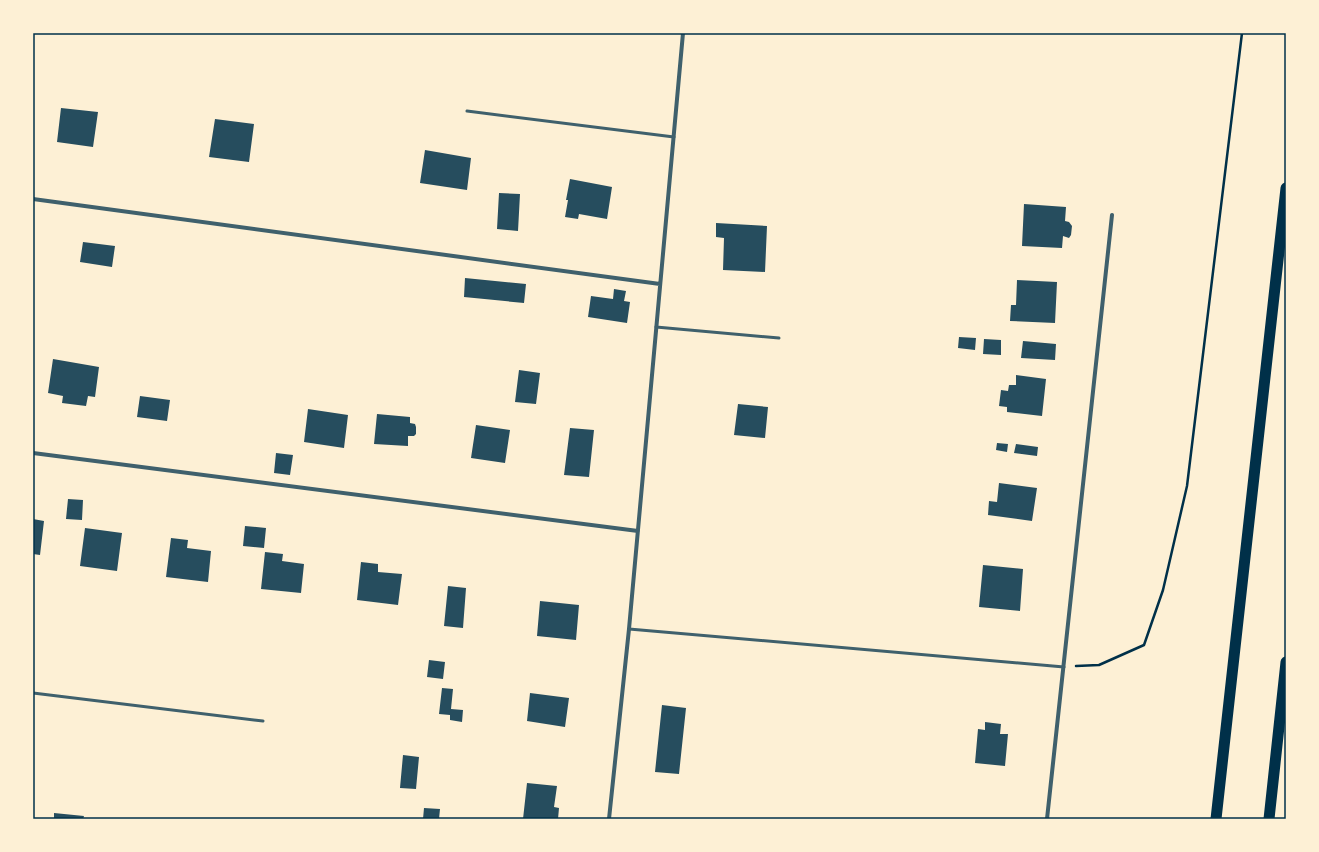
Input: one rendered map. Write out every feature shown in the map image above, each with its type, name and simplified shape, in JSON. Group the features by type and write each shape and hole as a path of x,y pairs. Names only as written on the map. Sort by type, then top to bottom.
{"highway":[{"path":"1216,819 1286,188"},
{"path":"1269,819 1286,662"}],"street":[{"path":"609,819 629,629 683,33"},
{"path":"33,199 660,284"},
{"path":"1047,819 1112,215"},
{"path":"33,453 638,531"}],"lane":[{"path":"467,111 674,137"},
{"path":"656,327 779,338"},
{"path":"629,629 1064,667"},
{"path":"33,694 263,721"}],"path":[{"path":"1064,667 1099,665 1144,645 1163,590 1188,486 1242,33"}],"building":[{"path":"61,108 98,112 93,147 57,142"},
{"path":"215,119 254,124 249,162 209,157"},
{"path":"425,150 471,158 467,190 420,183"},
{"path":"570,179 612,187 607,219 579,214 578,219 565,217 568,200 566,200"},
{"path":"499,193 520,194 518,231 497,229"},
{"path":"1024,204 1066,207 1065,221 1069,222 1072,226 1071,235 1069,238 1063,236 1062,248 1022,246"},
{"path":"716,223 767,226 765,272 723,270 724,238 716,237"},
{"path":"83,242 115,246 112,267 80,262"},
{"path":"465,278 526,284 524,303 464,297"},
{"path":"1017,280 1057,282 1055,323 1010,321 1011,305 1016,305"},
{"path":"614,289 626,291 624,301 630,302 627,323 588,317 591,296 613,299"},
{"path":"959,337 976,338 975,350 958,348"},
{"path":"984,339 1001,340 1001,355 983,354"},
{"path":"1023,341 1056,344 1055,360 1021,358"},
{"path":"53,359 99,367 95,397 88,396 86,406 62,403 63,396 48,393"},
{"path":"519,370 540,373 536,404 515,402"},
{"path":"1016,375 1046,379 1042,416 1007,412 1007,407 999,406 1001,390 1008,391 1009,385 1016,385"},
{"path":"140,396 170,400 167,421 137,417"},
{"path":"738,404 768,407 765,438 734,435"},
{"path":"308,409 348,415 344,448 304,442"},
{"path":"377,414 410,417 410,423 415,424 416,434 414,436 408,436 408,446 374,444"},
{"path":"476,425 510,430 505,463 471,458"},
{"path":"570,428 594,430 589,477 564,475"},
{"path":"997,443 1008,444 1007,452 996,450"},
{"path":"1016,444 1038,447 1037,456 1014,453"},
{"path":"276,453 293,455 290,475 274,473"},
{"path":"999,483 1037,488 1032,521 988,515 989,501 997,502"},
{"path":"68,499 83,500 82,520 66,519"},
{"path":"33,519 44,521 40,555 33,554"},
{"path":"245,526 266,528 264,548 243,546"},
{"path":"85,528 122,533 117,571 80,566"},
{"path":"171,538 188,540 187,548 211,551 208,582 166,577"},
{"path":"265,552 283,554 282,561 304,564 301,593 261,589"},
{"path":"361,562 378,564 378,572 402,574 398,605 357,600"},
{"path":"983,565 1023,569 1020,611 979,607"},
{"path":"448,586 466,588 463,628 444,626"},
{"path":"540,601 579,605 576,640 537,636"},
{"path":"429,660 445,662 443,679 427,677"},
{"path":"442,688 453,689 451,709 463,710 462,722 450,720 450,715 439,714"},
{"path":"530,693 569,698 565,727 527,721"},
{"path":"662,705 686,708 679,774 655,772"},
{"path":"985,722 1001,724 1000,734 1008,734 1005,766 975,763 978,729 985,730"},
{"path":"403,755 419,757 416,789 400,788"},
{"path":"527,783 557,786 554,807 559,808 558,819 523,819"},
{"path":"424,808 440,809 439,819 423,819"},
{"path":"54,813 84,816 83,819 54,819"}]}
